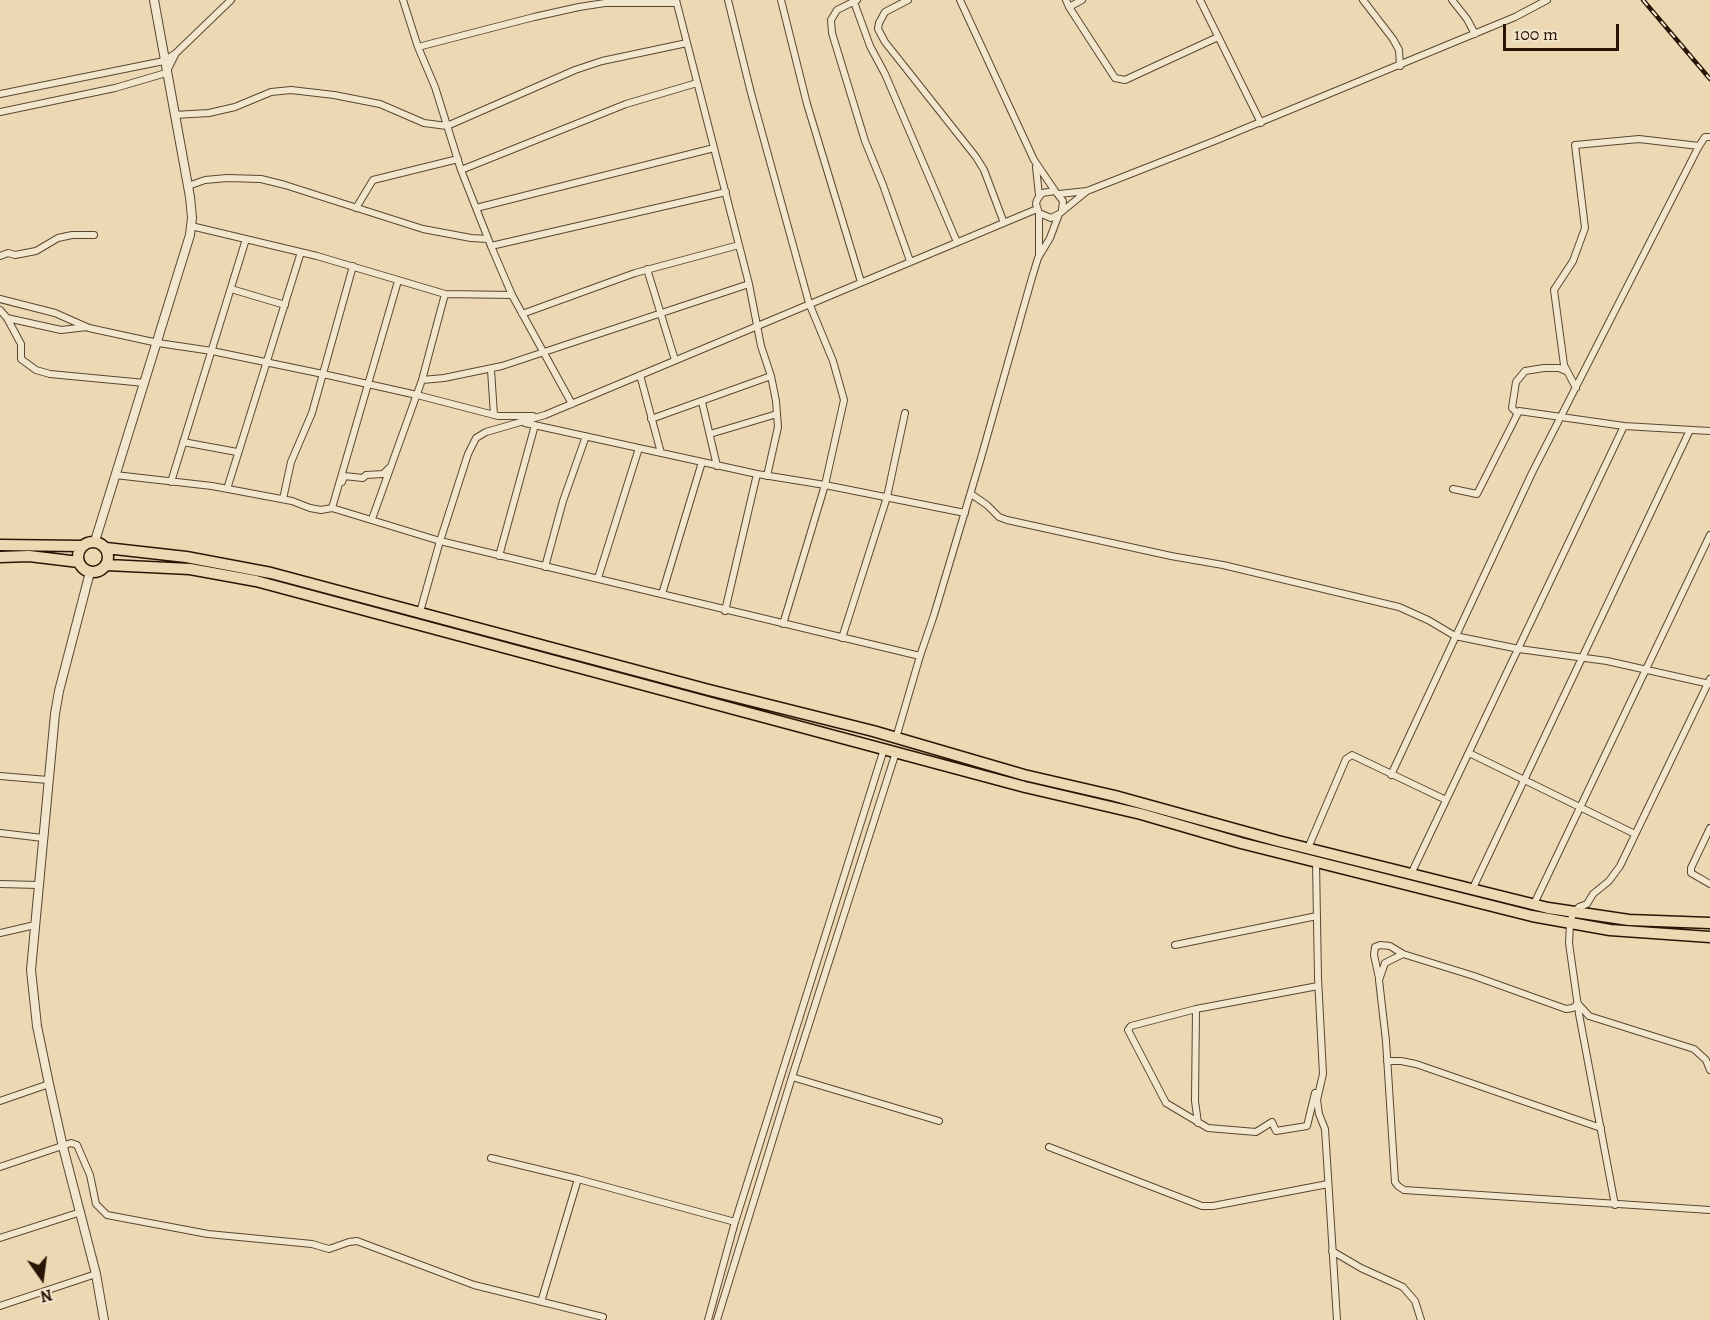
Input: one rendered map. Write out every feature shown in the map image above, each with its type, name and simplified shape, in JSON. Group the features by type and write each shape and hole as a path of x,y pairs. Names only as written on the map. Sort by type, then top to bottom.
{"highway":[{"path":"0,545 82,546 94,541 106,548 186,557 252,568 896,738 1024,775 1115,796 1316,862 1570,924 1636,933 1710,937"},
{"path":"82,546 78,554 79,562 84,569 90,572 100,571 106,564 109,556 106,548"},
{"path":"0,557 29,556 79,562"},
{"path":"106,564 190,569 256,581 1025,787 1226,832"},
{"path":"1243,838 1308,848 1472,890 1574,913 1629,920 1710,923"}],"street":[{"path":"94,541 186,253 192,218 154,0"},
{"path":"0,94 164,61 176,53 231,0"},
{"path":"403,0 418,47 435,87 461,170 488,239 512,295 572,404"},
{"path":"728,0 809,303 833,362 844,400 825,485 783,624"},
{"path":"781,0 807,104 861,282"},
{"path":"908,0 885,12 878,29 885,42 976,157 984,170 1004,223"},
{"path":"896,738 971,494 1038,258 1050,238 1063,201 1034,160 960,0"},
{"path":"1082,0 1068,3 1115,78 1125,80 1218,37"},
{"path":"1200,0 1261,123"},
{"path":"1363,0 1393,39 1399,50 1400,66"},
{"path":"1452,0 1475,34"},
{"path":"418,47 579,7 605,3 676,1 749,284 761,346 771,376 778,427 767,476"},
{"path":"910,261 866,141 832,33 831,20 837,10 856,1 870,46 889,82 957,242"},
{"path":"1039,196 1047,191 1057,193 1087,191 1400,66 1515,17 1545,1"},
{"path":"174,115 209,113 235,107 271,92 291,90 380,104 424,123 447,126 575,70 602,61 687,43"},
{"path":"0,112 115,88 166,74 176,53"},
{"path":"461,170 634,101 697,83"},
{"path":"1391,775 1532,473 1699,146 1705,137 1710,137"},
{"path":"1576,388 1564,365 1554,290 1573,261 1585,228 1575,145 1639,139 1699,146"},
{"path":"476,208 714,148"},
{"path":"356,208 373,180 458,159"},
{"path":"1034,160 1039,196 1037,200 1038,258"},
{"path":"188,186 205,180 261,179 423,228 471,238 488,239"},
{"path":"420,612 468,454 476,438 486,432 545,416 809,303 1004,223 1038,211 1051,218 1087,191"},
{"path":"491,246 726,192"},
{"path":"191,226 301,252 445,294 512,295"},
{"path":"0,256 8,253 26,254 65,237 94,235"},
{"path":"171,482 246,239"},
{"path":"522,314 646,269 739,245"},
{"path":"227,489 301,252"},
{"path":"283,499 291,462 312,413 353,266"},
{"path":"646,269 675,360"},
{"path":"332,508 398,281"},
{"path":"422,380 491,370 749,284"},
{"path":"231,289 285,305"},
{"path":"372,519 422,380 445,294"},
{"path":"0,299 55,313 88,327 158,343 212,351 323,374 494,415 545,416"},
{"path":"0,310 21,344 21,359 36,370 50,374 145,383"},
{"path":"7,318 61,330 88,327"},
{"path":"1517,413 1512,408 1516,382 1525,371 1559,368 1566,371"},
{"path":"491,370 494,415"},
{"path":"640,375 661,453"},
{"path":"651,419 771,376"},
{"path":"702,402 717,465"},
{"path":"1453,489 1477,494 1519,411 1525,410 1561,418 1624,426 1710,431"},
{"path":"842,638 887,497 905,413"},
{"path":"710,434 777,414"},
{"path":"522,422 757,474 965,513"},
{"path":"499,556 535,425"},
{"path":"1412,874 1624,426"},
{"path":"1472,890 1690,430"},
{"path":"545,567 563,501 586,436"},
{"path":"183,442 237,452"},
{"path":"598,579 639,448"},
{"path":"662,594 702,462"},
{"path":"332,508 344,476 363,478 366,475 382,474 392,465"},
{"path":"725,610 757,474"},
{"path":"116,475 227,489 283,499 321,510 332,508 440,541 499,556 920,656"},
{"path":"971,494 1006,520 1223,565 1399,608 1428,620 1455,636 1519,649 1582,657 1709,682 1620,866 1609,881 1593,894 1587,904 1579,907 1570,924 1569,943 1578,1003 1616,1205"},
{"path":"1534,904 1710,535"},
{"path":"90,572 59,692 48,780 31,970 37,1026 49,1084 96,1274 104,1320"},
{"path":"708,1320 735,1222 884,748"},
{"path":"717,1320 896,752"},
{"path":"1469,753 1635,834"},
{"path":"1308,848 1346,759 1352,756 1446,800"},
{"path":"0,776 48,780"},
{"path":"1710,828 1691,868 1691,873 1710,884"},
{"path":"0,833 43,838"},
{"path":"1316,862 1318,986 1323,1074 1317,1100 1325,1129 1337,1320"},
{"path":"0,884 38,885"},
{"path":"1175,945 1317,916"},
{"path":"0,933 35,925"},
{"path":"1578,1003 1573,1008 1566,1009 1403,954 1390,946 1375,947 1374,955 1379,980 1387,1061 1395,1182 1404,1190 1710,1210"},
{"path":"1379,980 1385,963 1403,954"},
{"path":"1318,986 1196,1009 1131,1026 1128,1032 1166,1103 1208,1128 1256,1132 1272,1122 1276,1131 1307,1126 1316,1085 1323,1074"},
{"path":"1578,1003 1589,1016 1694,1049 1706,1060 1710,1070"},
{"path":"1196,1009 1195,1101 1198,1123"},
{"path":"1387,1061 1416,1064 1601,1128"},
{"path":"792,1077 939,1121"},
{"path":"0,1101 49,1084"},
{"path":"0,1167 71,1143 77,1145 90,1175 96,1204 107,1215 208,1233 312,1244 329,1249 357,1241 474,1285 603,1317"},
{"path":"1049,1147 1202,1206 1213,1206 1328,1184"},
{"path":"491,1158 735,1222"},
{"path":"541,1302 578,1179"},
{"path":"0,1238 81,1212"},
{"path":"1332,1251 1361,1268 1403,1287 1415,1301 1422,1320"},
{"path":"0,1306 96,1274"}],"railway":[{"path":"1643,0 1710,79"}]}
